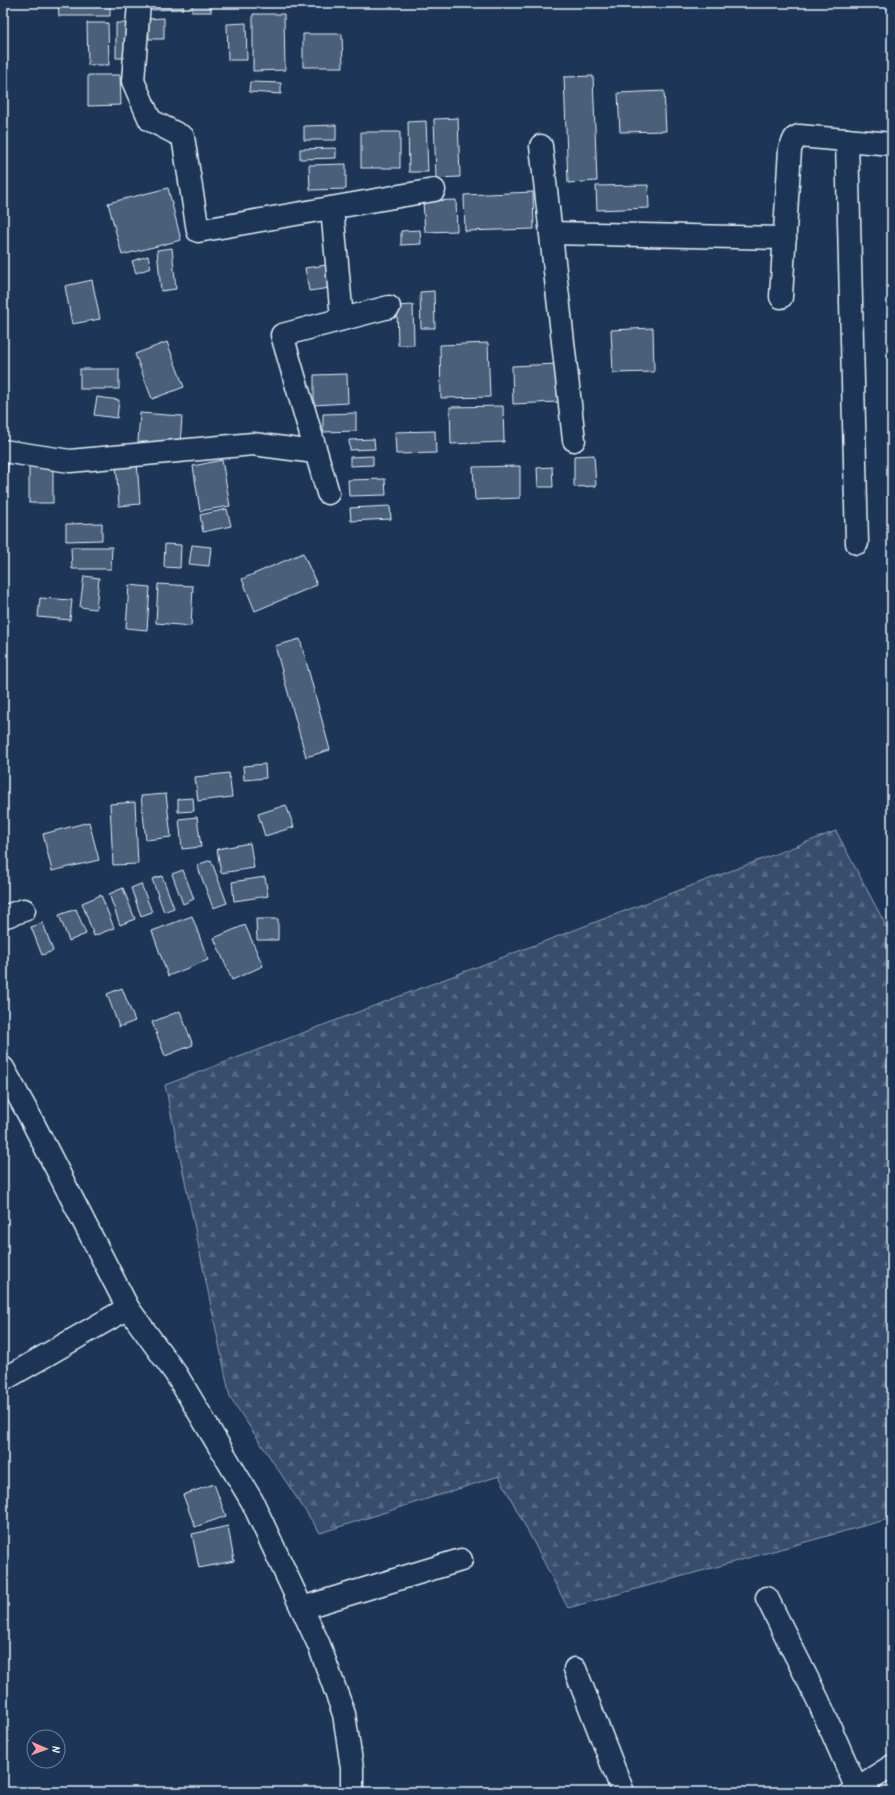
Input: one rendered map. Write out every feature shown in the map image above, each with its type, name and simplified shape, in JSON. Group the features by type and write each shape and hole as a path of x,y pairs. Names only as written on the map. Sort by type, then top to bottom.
{"street":[{"path":"139,3 133,81 150,120 183,137 198,231 434,190"},
{"path":"781,297 790,149 795,138 799,136 892,144"},
{"path":"847,140 856,543"},
{"path":"541,146 574,440"},
{"path":"332,208 342,319"},
{"path":"550,233 785,238"},
{"path":"328,493 282,335 389,307"},
{"path":"3,451 70,461 253,444 315,452"},
{"path":"3,917 24,910"},
{"path":"3,1068 29,1114 128,1308 176,1374 252,1500 319,1645 344,1714 352,1768 352,1792"},
{"path":"3,1380 128,1308"},
{"path":"302,1608 461,1560"},
{"path":"767,1598 818,1700 854,1790 892,1766"},
{"path":"575,1669 623,1792"}],"green space":[{"path":"836,831 892,937 892,1518 568,1608 499,1476 320,1533 230,1397 165,1085"}],"building":[{"path":"58,3 110,3 110,16 59,16"},
{"path":"151,3 183,3 183,9 151,10"},
{"path":"192,3 211,3 211,12 192,12"},
{"path":"253,14 284,14 285,70 253,71"},
{"path":"164,18 164,39 149,39 148,19"},
{"path":"87,23 108,23 109,65 88,65"},
{"path":"116,23 128,23 129,58 116,58"},
{"path":"246,23 247,60 228,60 227,24"},
{"path":"303,34 342,34 343,67 303,67"},
{"path":"88,75 120,75 121,105 88,106"},
{"path":"593,76 597,181 568,183 564,77"},
{"path":"250,82 281,83 281,94 249,92"},
{"path":"664,91 666,131 620,132 618,93"},
{"path":"458,118 460,177 436,178 434,119"},
{"path":"426,121 428,172 409,172 408,122"},
{"path":"336,125 336,140 304,140 304,126"},
{"path":"361,132 400,132 400,168 361,168"},
{"path":"336,148 336,158 300,159 300,149"},
{"path":"346,164 346,189 310,190 309,165"},
{"path":"648,185 649,208 597,210 596,186"},
{"path":"168,188 181,240 122,255 108,203"},
{"path":"533,192 534,229 465,231 464,195"},
{"path":"456,200 457,231 425,232 423,201"},
{"path":"420,230 421,244 401,245 401,231"},
{"path":"172,248 176,289 161,291 157,250"},
{"path":"148,256 151,268 136,273 132,261"},
{"path":"334,264 337,287 309,291 305,268"},
{"path":"92,280 100,319 72,324 65,286"},
{"path":"434,291 435,328 421,328 420,292"},
{"path":"413,305 414,345 398,345 397,306"},
{"path":"653,328 654,372 613,373 611,330"},
{"path":"167,342 184,387 152,399 135,354"},
{"path":"488,343 490,397 441,398 440,345"},
{"path":"557,364 559,402 513,404 512,366"},
{"path":"80,369 119,369 119,389 80,389"},
{"path":"347,374 348,403 314,405 314,375"},
{"path":"97,397 119,400 117,418 94,415"},
{"path":"503,406 504,442 451,444 450,407"},
{"path":"140,413 182,416 180,445 138,442"},
{"path":"356,413 356,431 323,432 323,414"},
{"path":"435,431 436,453 396,454 395,432"},
{"path":"374,439 375,449 350,450 349,440"},
{"path":"594,455 596,486 574,487 574,456"},
{"path":"373,456 373,465 350,466 350,457"},
{"path":"3,459 9,460 5,485 3,485"},
{"path":"29,460 53,460 53,503 29,503"},
{"path":"222,460 230,506 200,511 193,466"},
{"path":"137,462 140,504 119,506 116,463"},
{"path":"520,466 520,498 475,500 473,467"},
{"path":"552,467 553,487 538,487 537,468"},
{"path":"385,479 386,495 349,496 348,480"},
{"path":"390,506 391,519 351,521 350,508"},
{"path":"227,509 231,526 203,532 200,515"},
{"path":"102,523 102,540 66,541 66,524"},
{"path":"165,544 181,545 180,568 164,567"},
{"path":"192,545 211,547 209,566 189,564"},
{"path":"71,547 112,547 111,569 72,569"},
{"path":"303,553 317,585 255,611 242,579"},
{"path":"84,576 99,578 96,609 80,607"},
{"path":"158,584 193,586 191,626 156,623"},
{"path":"129,585 150,587 147,630 126,628"},
{"path":"40,598 72,600 70,620 38,617"},
{"path":"300,639 330,750 306,757 275,646"},
{"path":"265,764 266,778 244,780 243,766"},
{"path":"229,773 232,797 198,801 195,777"},
{"path":"166,794 171,837 146,840 141,796"},
{"path":"193,798 194,811 178,812 178,799"},
{"path":"135,802 138,864 113,865 110,804"},
{"path":"286,805 294,827 265,836 258,814"},
{"path":"197,817 201,847 182,849 179,819"},
{"path":"89,822 99,860 52,871 43,834"},
{"path":"250,843 254,868 221,873 217,849"},
{"path":"211,860 227,903 213,908 197,865"},
{"path":"183,870 194,899 183,904 172,874"},
{"path":"162,876 174,908 164,912 152,879"},
{"path":"265,877 268,896 234,901 232,882"},
{"path":"141,884 152,912 141,916 131,888"},
{"path":"123,888 135,919 120,925 109,894"},
{"path":"101,895 114,928 94,936 82,903"},
{"path":"76,909 86,934 69,941 59,915"},
{"path":"192,916 208,960 168,976 152,931"},
{"path":"256,919 278,919 278,940 257,940"},
{"path":"43,923 53,951 42,955 31,927"},
{"path":"245,925 263,966 232,980 214,938"},
{"path":"122,988 135,1021 119,1027 107,994"},
{"path":"180,1011 193,1045 165,1056 152,1022"},
{"path":"214,1484 226,1516 195,1527 183,1495"},
{"path":"228,1526 234,1561 199,1568 192,1534"}]}
